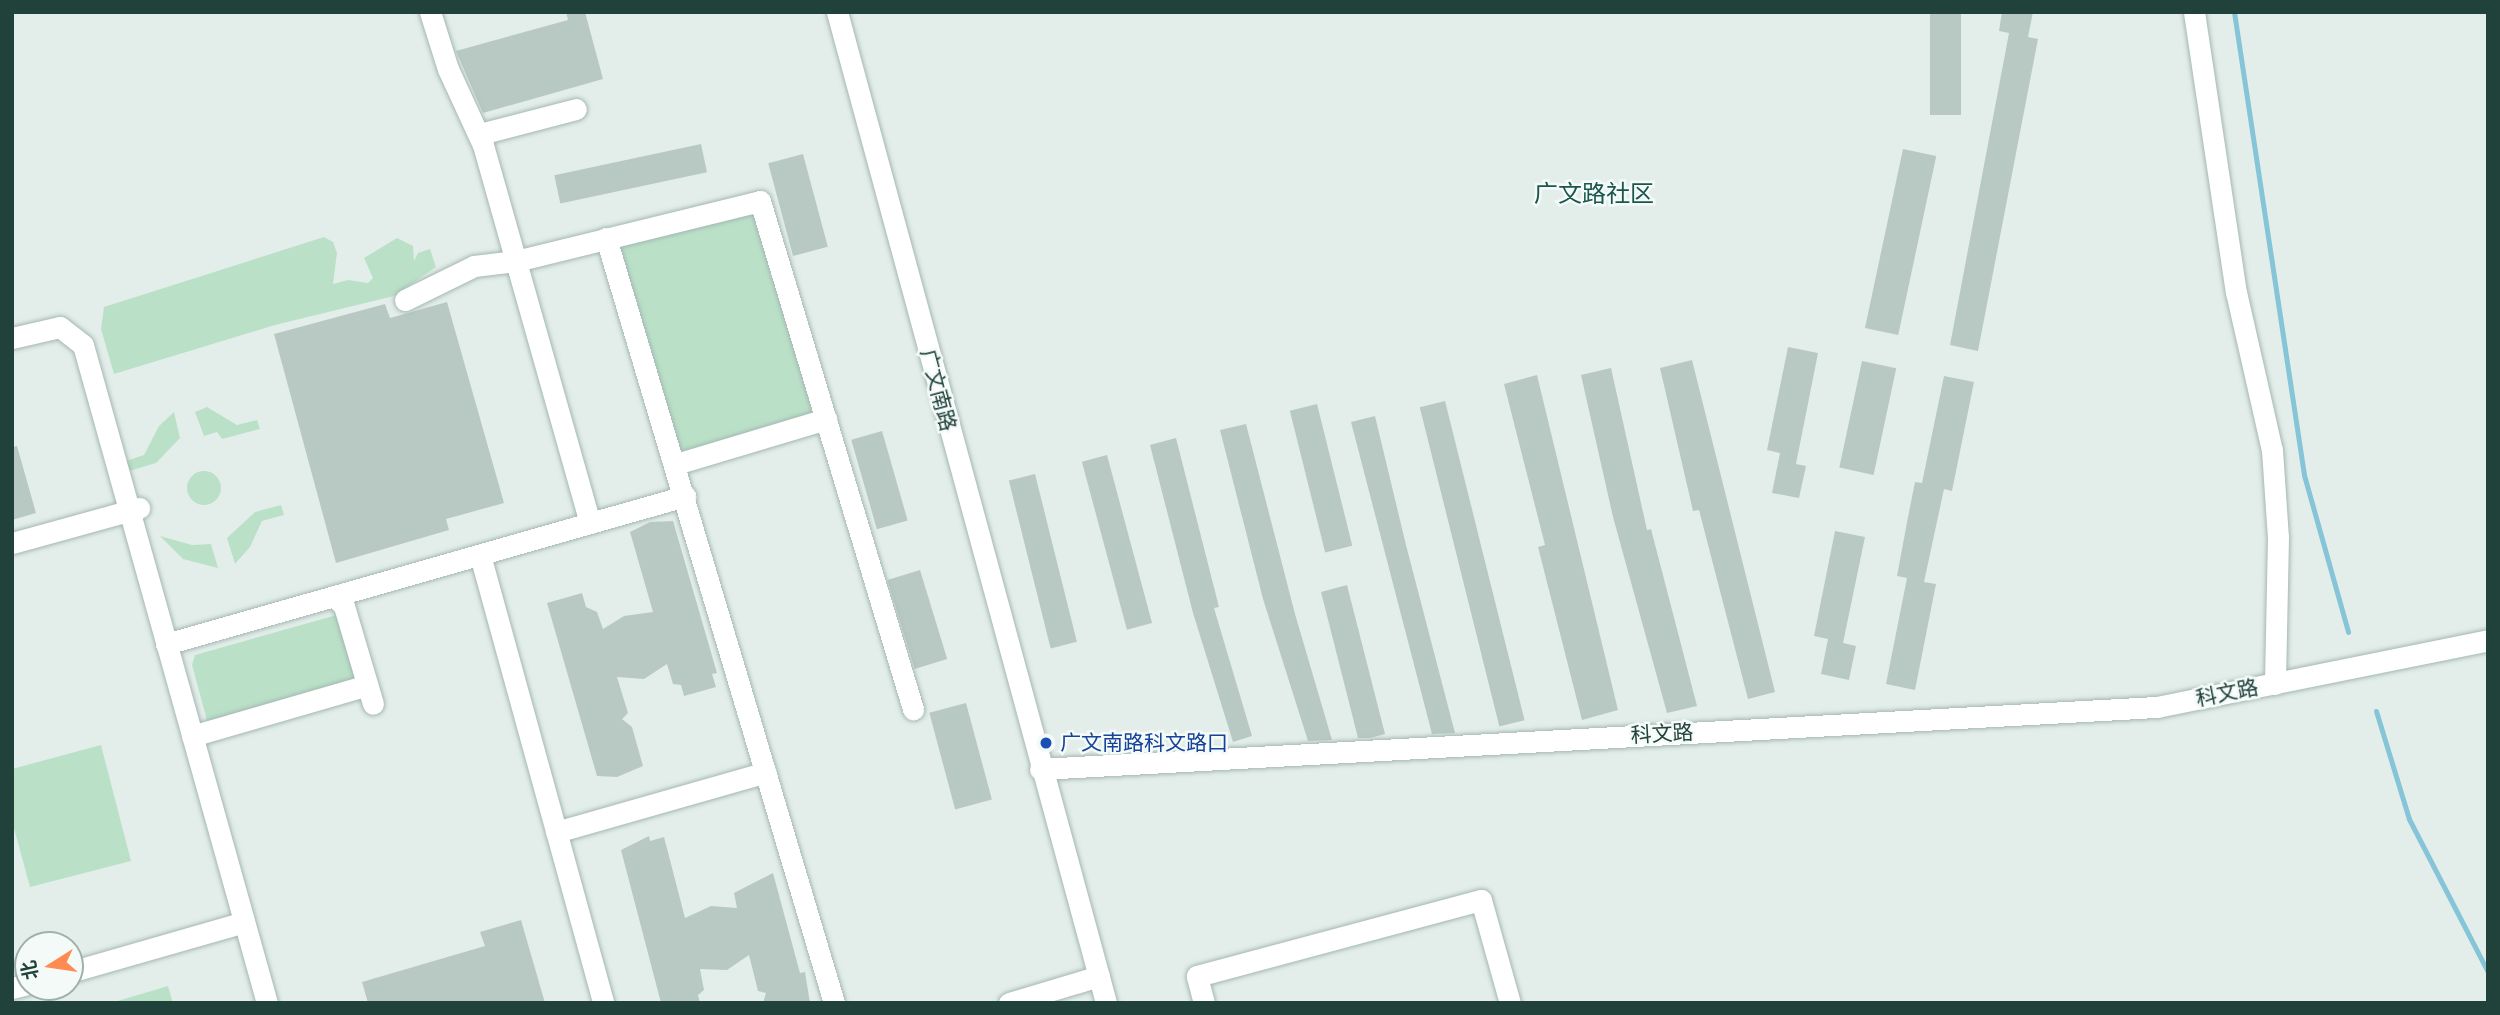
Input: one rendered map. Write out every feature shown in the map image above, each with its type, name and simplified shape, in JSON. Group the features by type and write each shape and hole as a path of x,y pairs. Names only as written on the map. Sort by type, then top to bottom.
{"street":[{"path":"430,12 458,93 480,134 590,523"},
{"name":"广文南路","path":"836,12 1040,769 1106,1003"},
{"path":"2194,12 2236,292 2272,450 2278,537 2278,683"},
{"path":"480,134 576,109"},
{"path":"405,300 465,270 516,261 761,201 913,709"},
{"path":"606,238 676,464 835,1003"},
{"path":"12,338 60,327 83,345 134,509 166,644 267,1003"},
{"path":"676,464 826,419"},
{"path":"166,644 685,496"},
{"path":"12,543 134,509"},
{"path":"480,555 603,1003"},
{"path":"192,736 370,694 344,606 334,596"},
{"name":"科文路","path":"1040,769 2157,707 2488,640"},
{"name":"科文路","path":"2278,683 2320,685 2488,648"},
{"path":"556,832 766,772"},
{"path":"1204,1003 1197,976 1481,900 1510,1003"},
{"path":"84,968 244,922"},
{"path":"1009,1003 1098,976"}],"green space":[{"path":"756,210 818,412 687,454 676,451 617,239"},
{"path":"324,237 333,242 337,253 333,284 348,280 368,283 373,278 364,258 397,238 413,246 414,261 418,253 430,249 436,267 394,296 275,325 114,374 101,329 104,307"},
{"path":"207,407 237,425 257,420 260,429 222,439 217,432 204,436 195,412"},
{"path":"174,412 180,438 156,463 129,471 126,461 144,455 159,426"},
{"path":"204,471 216,476 221,488 216,500 204,505 192,500 187,488 192,476"},
{"path":"281,505 284,515 262,521 250,547 235,564 227,538 255,512"},
{"path":"160,536 192,545 211,544 218,568 183,559"},
{"path":"340,614 360,680 209,728 192,665 195,655"},
{"path":"101,745 131,861 30,887 12,821 12,769"},
{"path":"168,986 173,1003 111,1003"}],"building":[{"path":"566,12 585,12 603,79 483,113 456,51 568,20"},
{"path":"1930,12 1961,12 1961,115 1930,115"},
{"path":"2002,12 2033,12 2028,37 2038,39 1978,351 1950,345 2009,33 1999,31"},
{"path":"701,144 707,172 560,204 554,175"},
{"path":"1903,149 1936,156 1898,335 1865,328"},
{"path":"803,154 828,247 793,256 768,163"},
{"path":"447,302 504,503 446,519 449,530 336,563 274,334 385,304 390,318"},
{"path":"1788,347 1818,353 1796,464 1806,466 1799,498 1772,493 1780,453 1767,450"},
{"path":"1692,360 1775,692 1748,699 1699,510 1693,511 1660,368"},
{"path":"1862,361 1896,368 1874,475 1839,468"},
{"path":"1611,368 1647,530 1651,529 1697,706 1667,713 1613,517 1581,375"},
{"path":"1537,375 1618,710 1582,720 1538,547 1545,545 1504,384"},
{"path":"1944,376 1974,382 1952,491 1944,489 1924,582 1936,584 1915,690 1886,684 1907,578 1897,576 1908,517 1915,482 1922,483"},
{"path":"1445,401 1525,720 1499,727 1420,407"},
{"path":"1317,404 1352,546 1325,552 1290,411"},
{"path":"1375,416 1455,733 1432,734 1351,422"},
{"path":"1246,424 1295,614 1332,740 1308,741 1263,599 1220,430"},
{"path":"882,431 908,520 877,529 851,440"},
{"path":"1176,438 1219,607 1214,608 1252,736 1233,742 1193,613 1150,445"},
{"path":"17,446 36,513 12,520 12,447"},
{"path":"1107,455 1152,623 1127,630 1082,462"},
{"path":"1035,474 1077,642 1051,648 1009,481"},
{"path":"673,521 717,673 712,674 716,687 684,696 681,685 673,684 667,664 644,679 617,677 628,713 622,719 632,727 643,766 617,777 597,776 547,603 582,593 586,607 597,612 603,629 624,616 653,612 630,532 650,522"},
{"path":"1835,531 1865,537 1843,643 1856,646 1849,680 1821,674 1828,639 1814,636"},
{"path":"920,570 947,659 915,669 887,580"},
{"path":"1347,585 1385,734 1370,738 1358,738 1321,592"},
{"path":"966,703 992,800 955,809 929,713"},
{"path":"649,836 650,841 664,837 685,918 711,906 737,908 734,893 773,873 800,973 805,972 810,1003 763,1003 766,993 758,991 749,955 727,970 700,969 704,990 698,995 700,1003 661,1003 621,850"},
{"path":"521,920 545,1003 368,1003 362,982 485,946 480,932"}],"waterway":[{"path":"2234,12 2304,475 2348,632"},
{"path":"2376,711 2409,819 2488,972"}],"place":[{"name":"广文南路科文路口","path":"1046,743"}],"district":[{"name":"广文路社区","path":"1594,195"}]}
